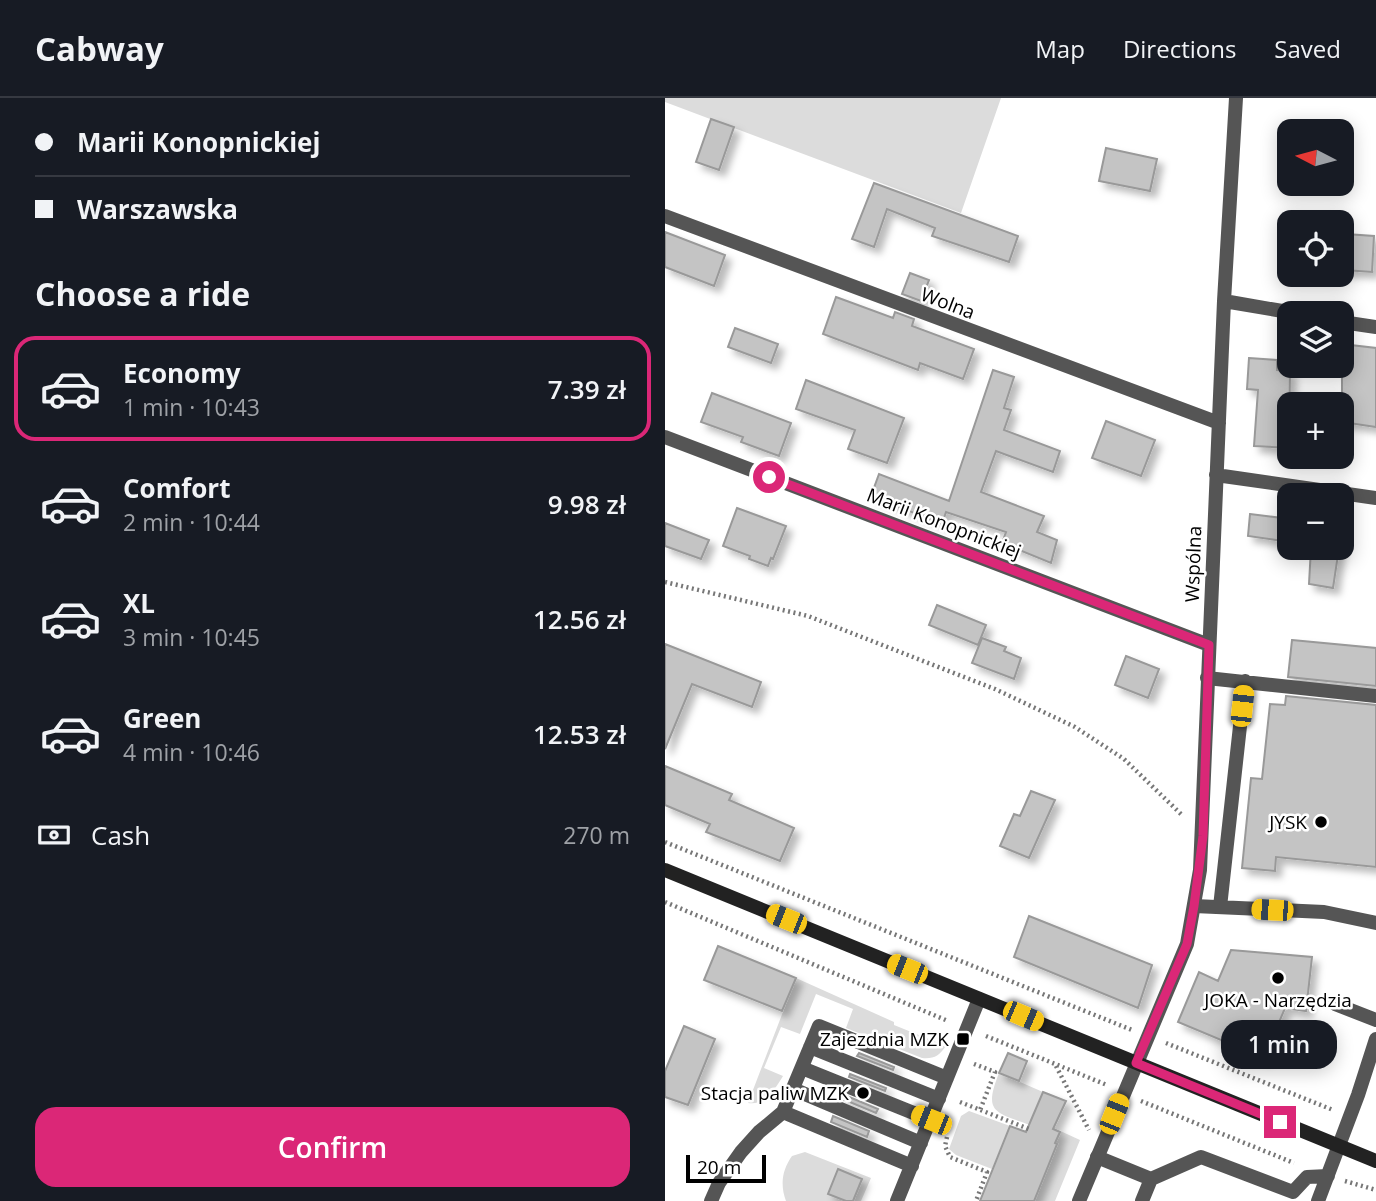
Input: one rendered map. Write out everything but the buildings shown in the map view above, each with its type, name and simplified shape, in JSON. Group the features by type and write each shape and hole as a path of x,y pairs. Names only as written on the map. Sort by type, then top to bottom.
{"main road":[{"path":"665,870 1376,1161"}],"street":[{"name":"Wspólna","path":"1079,1201 1187,944 1194,906 1203,836 1216,475 1236,98"},
{"name":"Wolna","path":"665,216 1219,423"},
{"path":"1224,301 1277,310"},
{"path":"1354,324 1376,327"},
{"name":"Marii Konopnickiej","path":"665,438 1209,645"},
{"path":"1216,475 1376,498"},
{"path":"1207,678 1376,696"},
{"path":"1220,907 1245,681"},
{"path":"1194,906 1324,912 1376,923"},
{"path":"897,1201 979,999"},
{"path":"1335,1004 1376,1020"},
{"path":"712,1201 719,1183 741,1152 783,1112 819,1026 947,1078"},
{"path":"1318,1201 1376,1039"},
{"path":"810,1047 939,1099"},
{"path":"802,1068 931,1120"},
{"path":"793,1089 921,1143"},
{"path":"783,1112 912,1166"},
{"path":"1097,1157 1151,1179"},
{"path":"1142,1201 1151,1179 1201,1157 1293,1192 1307,1177 1328,1176"}],"path":[{"path":"665,582 808,616 995,689 1063,721 1124,759 1203,836"},
{"path":"665,842 1350,1116"},
{"path":"665,902 1109,1086"},
{"path":"972,1057 969,1062 995,1072 980,1110"},
{"path":"1056,1064 1091,1133 1095,1122"},
{"path":"957,1113 960,1093"},
{"path":"960,1102 1029,1129"},
{"path":"950,1131 945,1146 950,1157 987,1172 976,1201"}],"shaded area":[{"path":"665,98 1001,98 961,213 665,102"},
{"path":"796,978 894,1022 894,1025 946,1046 936,1056 922,1058 846,1028 853,1009 816,994 800,1034 781,1027 764,1068 783,1076 780,1081 760,1102 748,1103"},
{"path":"999,1073 1043,1092 1032,1118 1080,1140 1055,1201 1034,1201 1059,1132 1032,1121 1030,1125 1018,1121 995,1109 992,1096"},
{"path":"969,1111 1010,1126 992,1169 956,1155 949,1149 961,1116"},
{"path":"805,1152 871,1178 861,1201 786,1201 783,1178 786,1167 792,1156"}],"place":[{"name":"JYSK","path":"1321,822"},
{"name":"JOKA - Narzędzia","path":"1278,978"},
{"name":"Zajezdnia MZK","path":"963,1039"},
{"name":"Stacja paliw MZK","path":"863,1093"}],"route":[{"path":"769,477 1209,645 1203,836 1194,906 1187,944 1136,1063 1280,1122"}]}
